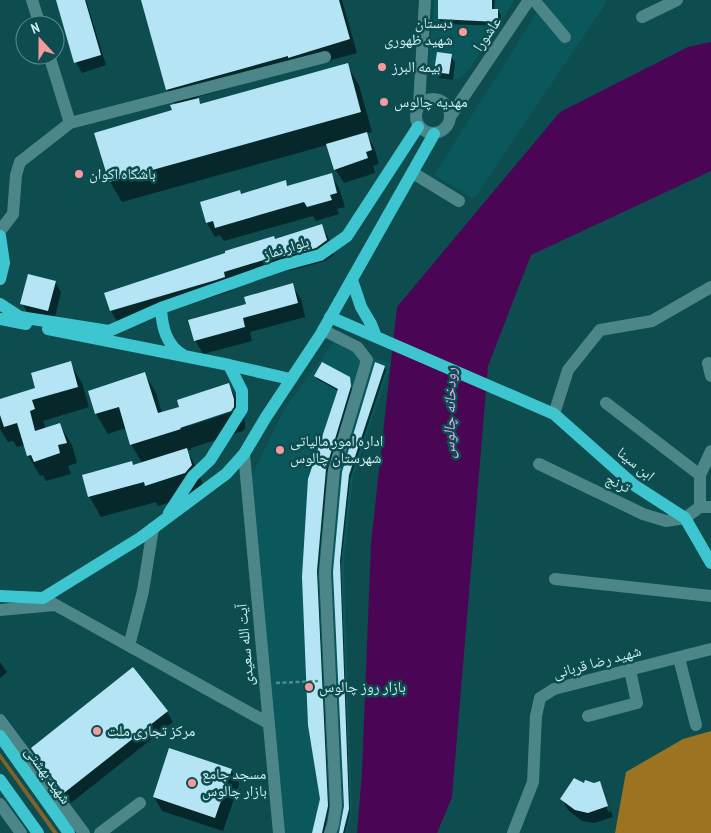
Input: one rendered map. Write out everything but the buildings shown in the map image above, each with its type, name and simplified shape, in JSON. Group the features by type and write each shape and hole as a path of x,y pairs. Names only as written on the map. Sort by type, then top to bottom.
{"main road":[{"name":"بلوار نماز","path":"0,304 20,317 109,332 160,308 284,265 320,255 347,236 418,127"},
{"path":"0,596 43,598 140,538 226,474 244,454 266,416 323,330 434,134"},
{"path":"0,236 4,263 0,279"},
{"path":"352,280 361,307 376,337"},
{"path":"160,308 166,335 173,348 185,356"},
{"path":"0,318 75,336 185,356 290,379"},
{"path":"330,318 376,337"},
{"name":"ابن سینا","path":"376,337 554,414 634,485 685,518 711,563"},
{"path":"158,525 194,476 210,460 242,409 242,391 229,365"},
{"name":"شهید بهشتی","path":"0,736 69,833"},
{"path":"0,780 38,833"}],"street":[{"path":"32,0 37,15"},
{"path":"421,70 428,88 448,109 450,117 448,126 434,134 425,132 418,127 415,116 419,105 421,70 425,0"},
{"name":"عاشورا","path":"450,117 529,0"},
{"path":"534,0 565,38"},
{"path":"642,17 677,0"},
{"path":"0,230 13,214 16,175 20,162 70,123 325,57"},
{"path":"52,65 70,123"},
{"path":"419,105 429,99 438,100 454,97 471,86"},
{"path":"413,173 459,201"},
{"path":"554,414 568,370 600,330 652,321 711,287"},
{"path":"323,330 357,347 366,360 334,470 325,572 336,806 330,833"},
{"path":"708,363 711,376"},
{"path":"606,403 700,475"},
{"path":"685,518 706,507 700,475 711,451"},
{"name":"آیت الله سعیدی","path":"244,454 279,833"},
{"name":"ترنج","path":"539,464 643,514 666,521 685,518"},
{"path":"128,646 158,525"},
{"path":"555,579 711,596"},
{"path":"43,598 268,724"},
{"path":"0,610 55,605"},
{"name":"شهید رضا قربانی","path":"513,833 532,782 536,716 540,698 554,689 711,649"},
{"path":"679,658 696,725"},
{"path":"588,716 637,704 630,670"},
{"path":"0,720 84,833"},
{"path":"0,804 20,833"},
{"path":"100,833 140,804"}],"path":[{"path":"265,684 330,680"}],"shaded area":[{"name":"دبستان شهید ظهوری","path":"434,0 515,0 470,68 459,79 444,80 433,71 429,63"},
{"path":"545,0 608,0 474,199 434,175"},
{"name":"بازار روز چالوس","path":"333,343 391,364 353,477 344,562 352,811 347,833 284,833 252,475 285,408"},
{"path":"711,731 711,833 615,833 626,772 683,739"},
{"path":"0,753 58,833 53,833 0,759"}],"water":[{"name":"رودخانه چالوس","path":"711,42 711,171 531,255 488,366 452,797 437,833 357,833 362,772 371,543 397,307 560,112 688,47"}],"place":[{"name":"دبستان شهید ظهوری","path":"463,32"},
{"name":"بیمه البرز","path":"382,67"},
{"name":"مهدیه چالوس","path":"384,102"},
{"name":"باشگاه اکوان","path":"79,174"},
{"name":"اداره امور مالیاتی شهرستان چالوس","path":"280,450"},
{"name":"بازار روز چالوس","path":"309,687"},
{"name":"مرکز تجاری ملت","path":"97,731"},
{"name":"مسجد جامع بازار چالوس","path":"192,783"}]}
